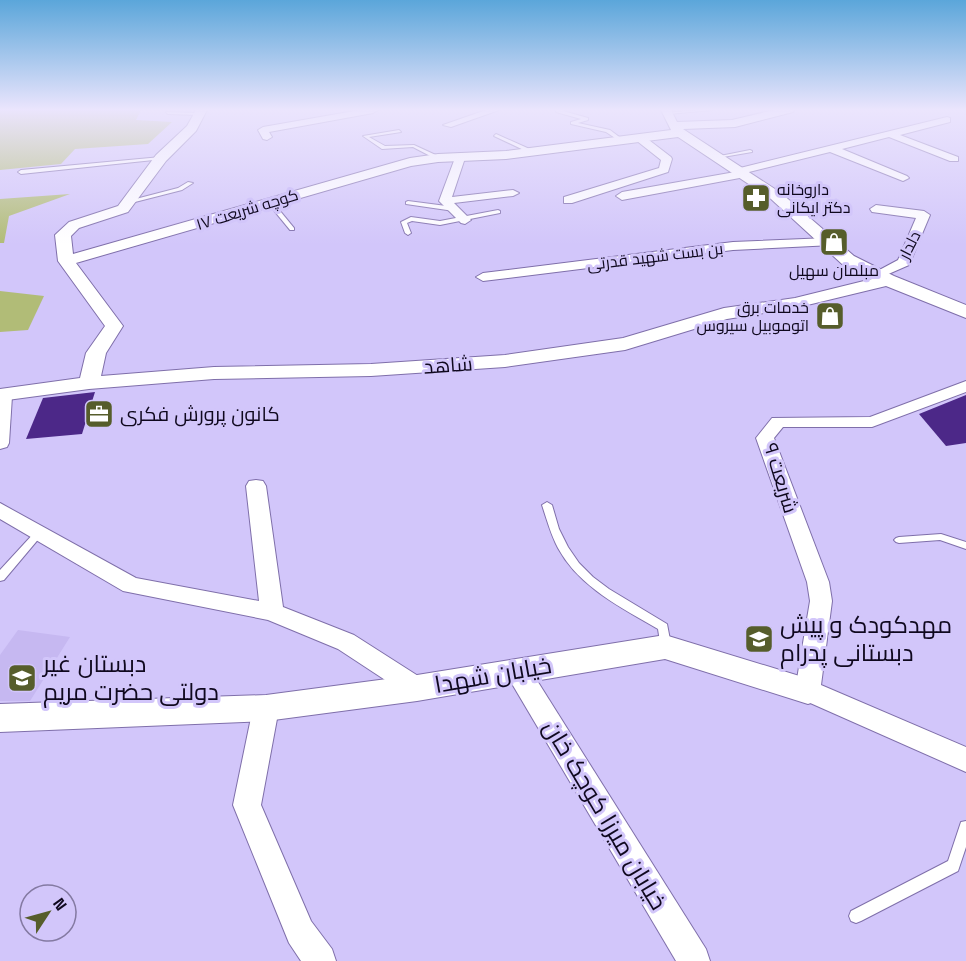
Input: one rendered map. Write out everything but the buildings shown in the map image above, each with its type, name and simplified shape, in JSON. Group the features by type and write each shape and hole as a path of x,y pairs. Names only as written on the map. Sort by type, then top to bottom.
{"street":[{"path":"88,383 96,354 114,326 66,261 63,235 74,225 123,209 131,201 139,185 164,155"},
{"name":"کوچه شریعت ۱۷","path":"66,261 410,162 498,155"},
{"path":"568,200 664,170 667,159 661,155"},
{"path":"714,155 776,196 848,260 883,278 966,312"},
{"path":"622,196 742,172 805,155"},
{"path":"847,155 903,178"},
{"path":"943,155 954,159"},
{"path":"449,205 460,158"},
{"path":"449,205 513,193"},
{"path":"449,205 465,220"},
{"name":"دلدار","path":"876,209 924,215 904,262 883,278"},
{"name":"بن بست شهید قدرتی","path":"483,277 734,246 828,242"},
{"name":"شاهد","path":"1,396 88,383 214,373 371,370 505,361 625,344 724,314 795,303 883,278"},
{"name":"شریعت ۹","path":"808,691 821,601 818,582 765,438 778,422 872,422 966,386"},
{"path":"0,443 1,396"},
{"path":"256,486 272,612"},
{"path":"0,510 38,534 131,585 272,612 346,642 417,688"},
{"name":"خیابان شهدا","path":"0,718 267,708 417,688 665,647 808,691 966,760"},
{"name":"خیابان میرزا کوچک خان","path":"517,670 694,961"},
{"path":"267,708 247,805 300,932 320,961"}],"lane":[{"path":"432,155 438,158"},
{"path":"717,157 729,155"},
{"path":"21,171 161,158"},
{"path":"131,201 180,189 190,183"},
{"path":"269,201 292,229"},
{"path":"408,203 449,205"},
{"path":"408,233 404,222 411,219 440,223 498,212"},
{"path":"548,505 553,530 570,561 602,590 663,627 665,647"},
{"path":"0,577 38,534"},
{"path":"899,540 941,537 966,546"},
{"path":"856,916 953,866 966,827"}],"shaded area":[{"name":"دبستان غیر دولتی حضرت مریم","path":"18,630 70,637 30,701 0,701 0,655"}],"green space":[{"path":"0,155 70,155 61,164 0,170"},
{"path":"70,194 9,216 4,243 0,243 0,199"},
{"path":"0,291 44,296 28,330 0,332"}],"place":[{"name":"داروخانه دکتر ایکانی","path":"756,198"},
{"name":"مبلمان سهیل","path":"834,242"},
{"name":"خدمات برق اتوموبیل سیروس","path":"830,316"},
{"name":"کانون پرورش فکری","path":"99,414"},
{"name":"مهدکودک و پیش دبستانی پدرام","path":"759,639"},
{"name":"دبستان غیر دولتی حضرت مریم","path":"22,678"}]}
